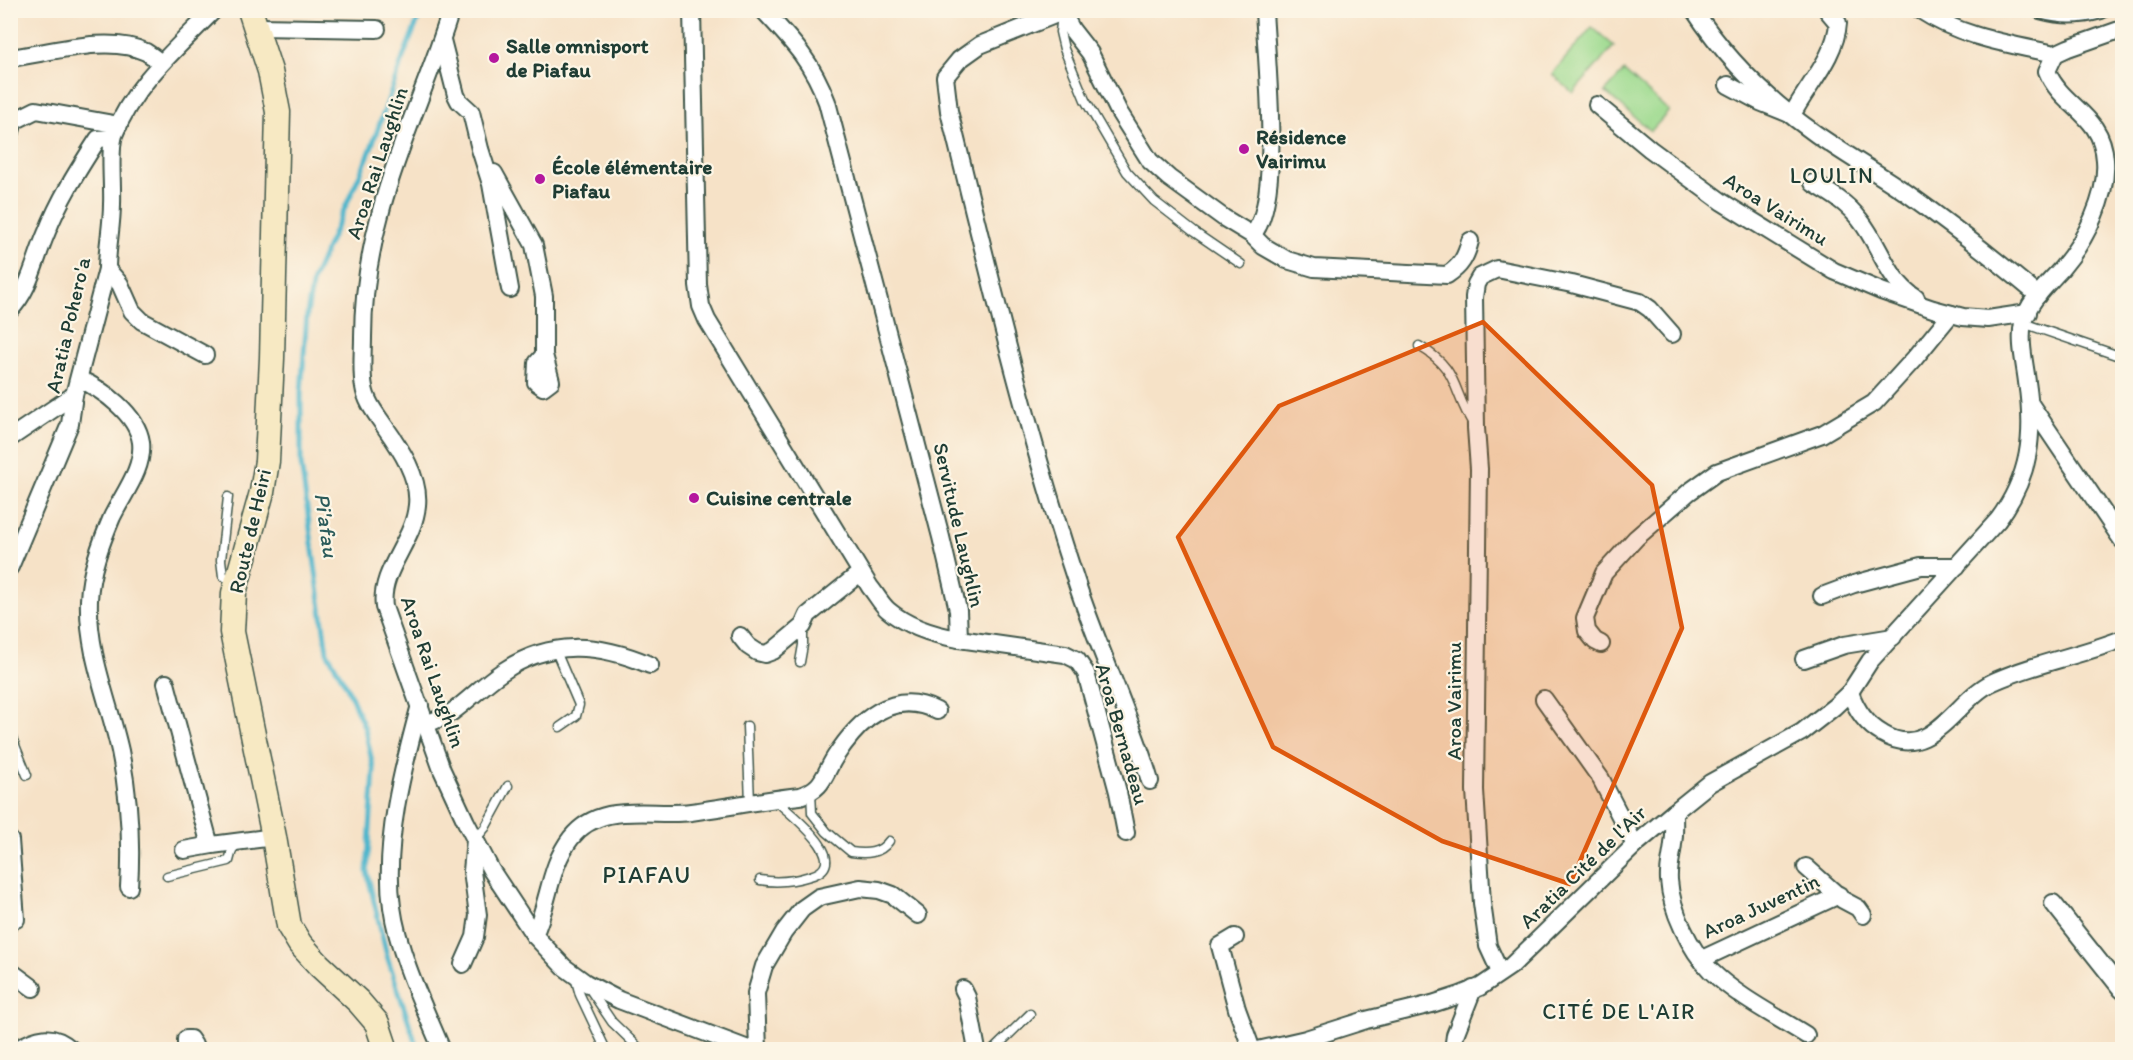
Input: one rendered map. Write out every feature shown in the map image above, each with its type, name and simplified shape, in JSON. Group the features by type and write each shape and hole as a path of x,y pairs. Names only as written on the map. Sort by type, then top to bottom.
{"main road":[{"name":"Route de Heiri","path":"254,19 270,71 278,112 272,358 267,461 262,492 234,593 232,632 274,837 289,926 300,944 319,965 359,1002 377,1023 386,1050"}],"street":[{"name":"Aratia Pohero'a","path":"10,567 70,424 107,268 116,132 125,111 161,63 214,10"},
{"name":"Aroa Rai Laughlin","path":"451,10 382,207 363,308 364,388 371,407 394,439 410,468 416,487 417,505 412,524 383,595 390,625 442,770 491,870 534,935 580,980 619,1000 729,1045 751,1050"},
{"name":"Servitude Laughlin","path":"692,10 698,285 701,306 707,320 860,573 888,609 909,624 938,635 960,639 958,610 941,537 827,102 819,80 808,62 763,10"},
{"path":"1252,235 1259,228 1263,219 1271,165 1264,10"},
{"path":"1694,10 1714,40 1770,98 1815,133 1907,193 1978,245 2038,295"},
{"path":"1792,114 1838,33 1838,23 1827,10"},
{"path":"1920,10 1954,29 1975,36 2055,54 2122,29"},
{"path":"2040,10 2062,16 2087,14 2101,10"},
{"path":"1150,781 1076,582 1042,469 1007,345 949,111 945,77 959,60 980,45 1062,11 1072,30 1090,53 1119,112 1150,161 1202,202 1252,235 1263,246 1287,260 1314,268 1447,275 1459,267 1466,256 1470,241"},
{"path":"254,19 377,28"},
{"path":"442,40 456,95 471,112 491,184 510,289"},
{"path":"10,58 102,44 127,46 145,52 161,63"},
{"path":"2026,318 2038,295 2074,254 2087,232 2102,191 2106,167 2100,135 2090,120 2058,90 2047,71 2055,54"},
{"path":"1728,86 1760,102 1792,114"},
{"name":"Aroa Vairimu","path":"1597,105 1650,149 1722,202 1834,271 1881,291 1951,314 1988,319 2026,318"},
{"path":"10,135 14,121 36,110 116,132"},
{"path":"10,310 16,304 30,277 61,199 78,170 98,139 116,132"},
{"path":"480,149 534,245 544,296 543,355"},
{"path":"2106,167 2122,162"},
{"path":"1813,183 1843,200 1862,221 1894,279 1905,291 1933,309"},
{"path":"107,268 120,284 132,311 142,321 205,355"},
{"name":"Aroa Vairimu","path":"1500,972 1488,946 1475,790 1479,550 1474,297 1476,285 1480,277 1497,269 1515,271 1640,302 1650,309 1672,334"},
{"path":"1601,644 1595,641 1587,631 1585,618 1604,573 1636,538 1689,492 1717,472 1822,434 1874,403 1951,314"},
{"name":"Aratia Cité de l'Air","path":"1258,1050 1432,1004 1473,989 1523,955 1635,845 1710,783 1810,726 1850,692 1870,661 1958,566 1998,520 2015,495 2029,452 2032,420 2024,359 2026,318"},
{"path":"10,438 77,387 98,387 121,408 134,425 141,441 140,459 133,478 113,517 92,573 89,599 93,653 128,793 131,865 129,887"},
{"path":"2031,405 2122,540"},
{"path":"1822,596 1854,584 1921,566 1958,566"},
{"path":"740,636 748,646 765,654 782,645 803,626 808,615 860,573"},
{"path":"1804,659 1844,645 1893,637"},
{"name":"Aroa Bernadeau","path":"960,639 1065,654 1077,660 1086,673 1118,792 1126,834"},
{"path":"1850,692 1854,704 1872,726 1894,740 1913,741 1926,738 1937,730 1978,691 1990,683 2030,667 2122,639"},
{"path":"427,724 450,714 503,671 531,656 555,648 608,650 650,665"},
{"path":"166,683 209,842 212,845"},
{"path":"1544,699 1601,779 1635,845"},
{"path":"534,935 542,917 549,886 560,856 571,838 585,825 600,817 619,813 689,812 811,792 819,786 833,759 846,741 859,726 877,712 895,705 913,703 926,705 937,711"},
{"path":"420,705 406,754 388,874 392,910 405,958 442,1050"},
{"name":"Aroa Juventin","path":"1674,812 1668,878 1678,919 1702,959 1712,971 1742,995 1806,1035"},
{"path":"184,850 274,837"},
{"path":"10,840 16,918 10,921"},
{"path":"463,964 475,937 478,915 472,871 475,840"},
{"name":"Aroa Juventin","path":"1806,867 1858,908 1863,915"},
{"path":"758,1050 756,993 764,966 784,932 802,909 819,897 860,888 879,890 893,895 918,915"},
{"name":"Aroa Juventin","path":"1702,959 1839,895"},
{"path":"2053,903 2122,990"},
{"path":"1235,937 1220,946 1237,1009 1252,1050"},
{"path":"10,971 33,988"},
{"path":"963,988 968,997 977,1050"},
{"path":"1453,1050 1455,1035 1473,989"},
{"path":"1326,1050 1328,1032"},
{"path":"16,1050 42,1037 64,1042 72,1050"}],"lane":[{"path":"1062,11 1060,33 1064,49 1085,100 1127,172 1154,201 1241,264"},
{"path":"2026,318 2122,357"},
{"name":"Aroa Vairimu","path":"1419,346 1438,358 1450,373 1459,390 1464,410 1476,428"},
{"path":"228,496 222,552 223,576 237,583"},
{"path":"800,662 803,626"},
{"path":"555,648 579,705 576,716 560,727"},
{"path":"747,726 750,802"},
{"path":"10,733 27,775"},
{"path":"475,840 485,828 508,786"},
{"path":"811,792 812,813 827,832 851,852 876,852 885,848 890,841"},
{"path":"760,880 773,882 802,879 824,868 827,860 824,849 813,833 774,799"},
{"path":"167,876 229,861 231,850 239,842"},
{"name":"Aroa Rai Laughlin","path":"580,980 580,995 606,1050"},
{"name":"Aroa Rai Laughlin","path":"580,980 612,1022 641,1050"},
{"path":"993,1050 1030,1014"}],"highlighted area":[{"path":"1483,322 1652,485 1682,628 1570,884 1442,841 1273,747 1178,537 1279,406"}],"green space":[{"path":"1592,27 1614,46 1573,93 1552,74"},
{"path":"1624,71 1669,111 1651,131 1605,92"}],"waterway":[{"name":"Pi'afau","path":"418,1050 387,956 367,872 374,771 365,729 347,687 327,652 301,464 301,392 307,314 313,279 369,154 422,10"}],"place":[{"name":"Salle omnisport de Piafau","path":"494,58"},
{"name":"Résidence Vairimu","path":"1244,149"},
{"name":"École élémentaire Piafau","path":"540,179"},
{"name":"Cuisine centrale","path":"694,498"}],"district":[{"name":"LOULIN","path":"1832,175"},
{"name":"PIAFAU","path":"647,875"},
{"name":"CITÉ DE L'AIR","path":"1619,1011"}]}
